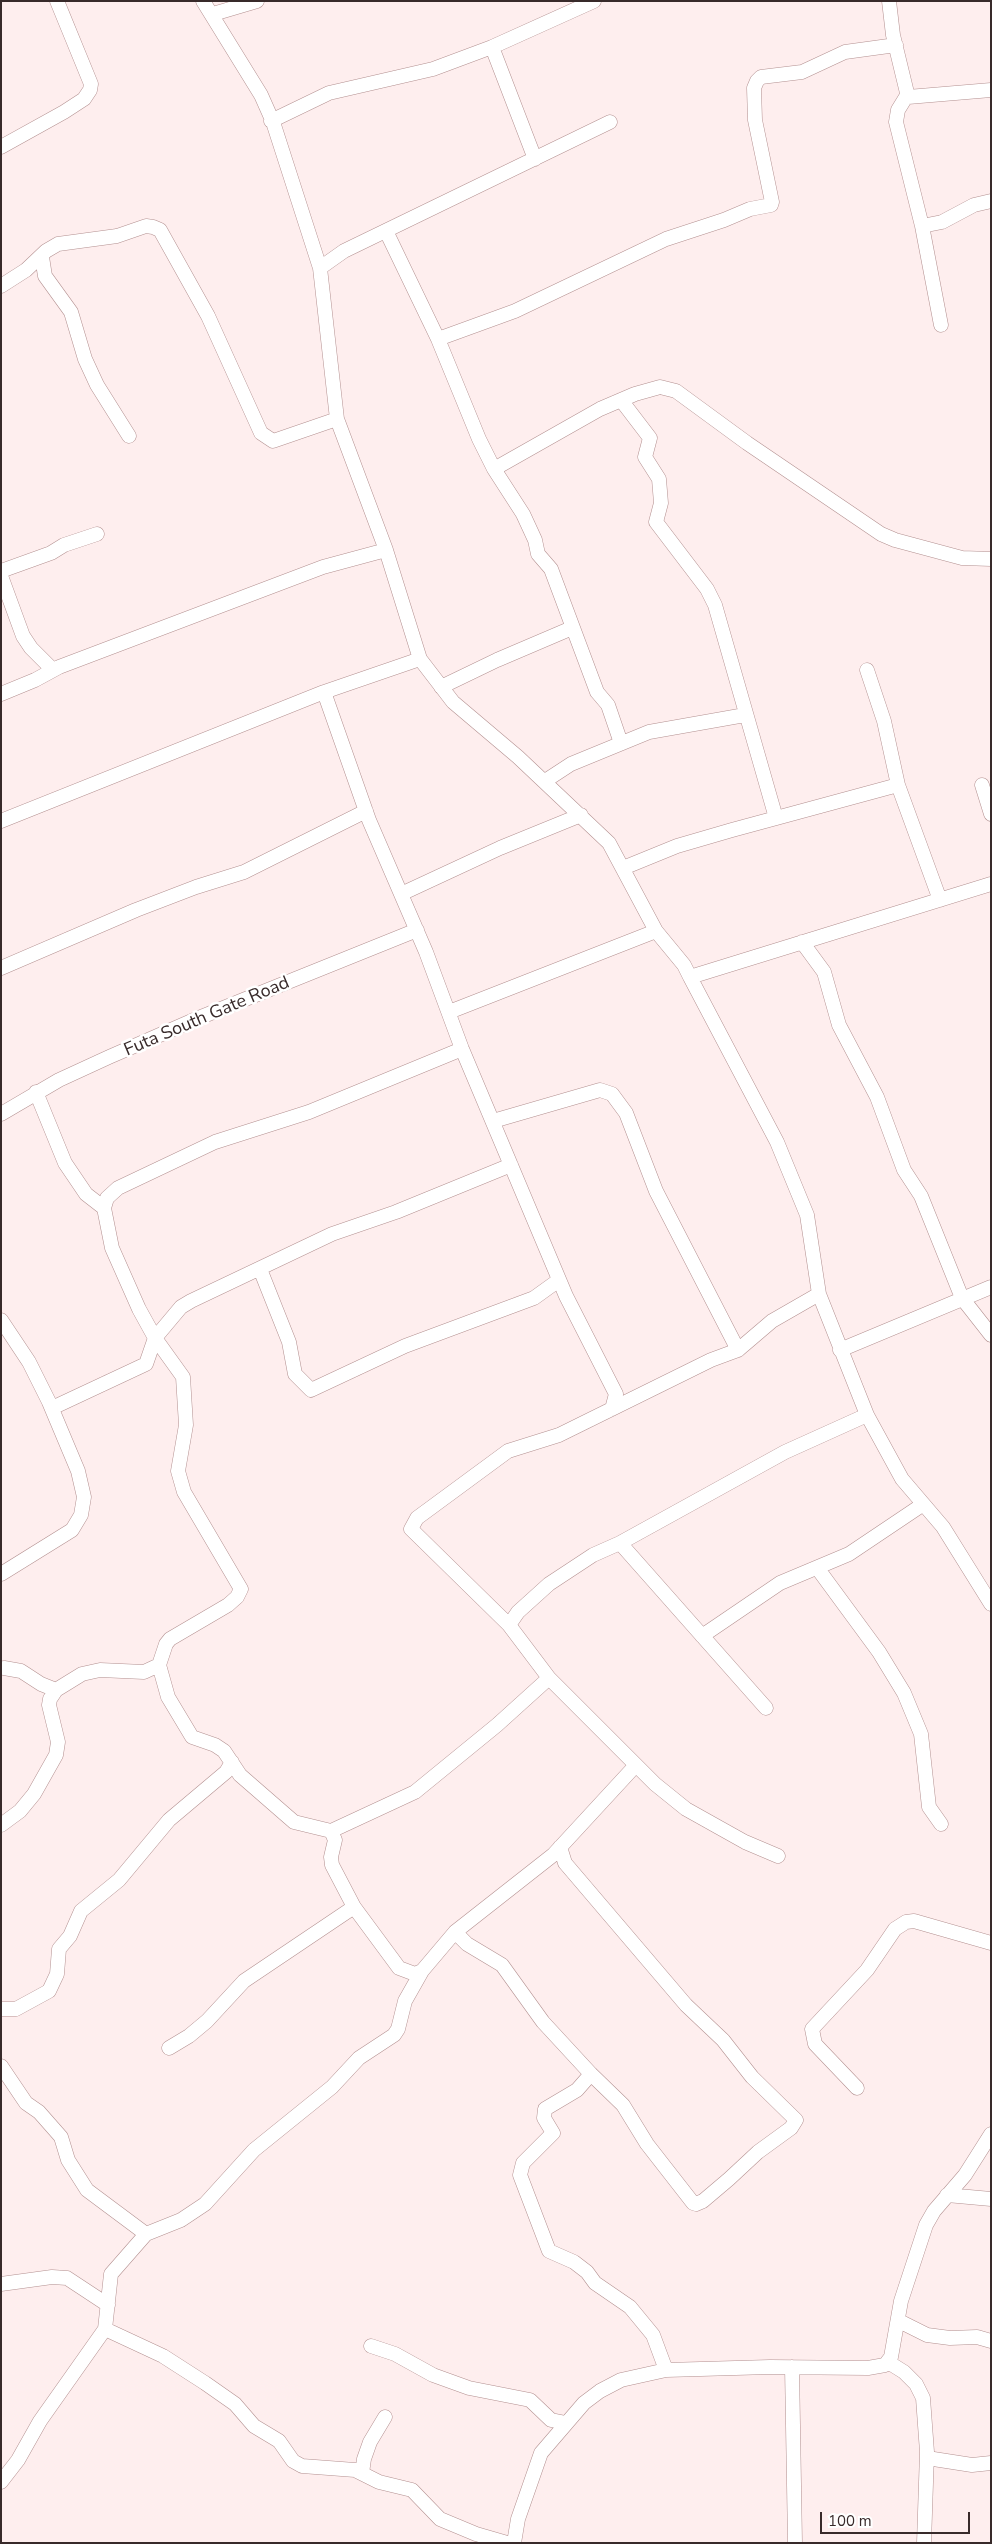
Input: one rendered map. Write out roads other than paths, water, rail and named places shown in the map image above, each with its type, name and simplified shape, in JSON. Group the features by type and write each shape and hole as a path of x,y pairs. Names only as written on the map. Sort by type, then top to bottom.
{"street":[{"path":"1,147 64,112 84,99 90,90 91,84 57,1"},
{"path":"203,1 213,14 261,95 320,268 337,419 386,550 420,659 460,709 545,781 609,843 656,931 684,965 777,1142 804,1207 819,1294 867,1415 902,1479 922,1505 943,1527 991,1604"},
{"path":"213,14 257,1"},
{"path":"271,121 329,93 433,69 492,47 594,1"},
{"path":"889,1 896,45 908,97"},
{"path":"438,339 515,311 666,239 724,220 750,209 771,205 772,202 755,120 754,88 757,81 761,77 802,72 845,52 896,45"},
{"path":"492,47 535,159"},
{"path":"941,325 922,226 896,122 898,110 906,97 991,90"},
{"path":"320,268 344,251 610,122"},
{"path":"922,226 942,222 974,205 991,201"},
{"path":"1,286 26,270 42,257 46,251 58,244 117,236 146,226 160,230 208,316 261,433 273,441 337,419"},
{"path":"386,231 438,339 449,371 494,468 523,514 535,540 538,554 549,566 597,692 608,705 621,743"},
{"path":"42,257 44,276 71,312 94,378 130,436"},
{"path":"26,270 44,276"},
{"path":"494,468 600,409 660,387 676,391 747,443 881,534 895,540 962,558 991,560"},
{"path":"622,400 650,438 645,457 658,479 660,503 656,522 708,589 715,605 776,818"},
{"path":"1,571 51,553 64,545 97,534"},
{"path":"1,694 36,680 53,670 323,567 386,550"},
{"path":"1,576 23,636 31,648 53,670"},
{"path":"441,687 497,660 572,628"},
{"path":"1,821 324,692 420,659"},
{"path":"867,670 884,720 898,785 940,900"},
{"path":"324,692 366,811 418,930 462,1049 559,1280 598,1362 616,1394 612,1409"},
{"path":"545,781 571,764 621,743 667,728 706,724 746,715"},
{"path":"623,868 677,846 898,785"},
{"path":"982,785 991,814"},
{"path":"1,968 136,910 196,887 244,872 366,811"},
{"path":"401,894 500,848 581,815"},
{"path":"690,977 991,884"},
{"name":"Futa South Gate Road","path":"1,1114 36,1092 67,1076 201,1017 418,930"},
{"path":"449,1012 656,931"},
{"path":"802,942 824,972 839,1025 877,1097 904,1170 917,1188 962,1298 991,1335"},
{"path":"462,1049 309,1112 215,1142 118,1188 107,1198 104,1208 112,1248 155,1338 181,1373 185,1384 186,1425 178,1471 184,1492 241,1589 238,1597 228,1605 170,1639 162,1651 160,1665 168,1698 188,1732 198,1741 215,1745 224,1751 240,1775 294,1822 330,1832 415,1792 498,1725 550,1678"},
{"path":"493,1121 600,1090 612,1094 626,1113 656,1191 738,1350"},
{"path":"36,1092 65,1163 86,1194 104,1208"},
{"path":"52,1408 146,1364 155,1338 181,1307 332,1234 396,1212 511,1165"},
{"path":"260,1269 289,1342 295,1374 311,1390 405,1346 534,1298 559,1280"},
{"path":"840,1350 991,1287"},
{"path":"778,1856 746,1842 686,1809 636,1765 550,1678 509,1625 417,1537 411,1529 412,1524 482,1468 508,1451 559,1435 738,1350 772,1322 819,1294"},
{"path":"1,1320 29,1362 52,1408 83,1488 84,1497 78,1524 64,1536 1,1574"},
{"path":"616,1394 634,1398"},
{"path":"509,1625 518,1612 549,1584 593,1555 620,1543 785,1452 867,1415"},
{"path":"702,1636 780,1584 849,1554 922,1505"},
{"path":"620,1543 702,1636 730,1671 766,1708"},
{"path":"818,1569 879,1652 904,1693 920,1734 929,1806 941,1824"},
{"path":"1,1825 20,1811 34,1794 56,1755 58,1742 49,1706 50,1699 56,1690 82,1674 100,1670 144,1672 160,1665"},
{"path":"4,1668 21,1671 41,1684 56,1690"},
{"path":"1,2009 16,2009 49,1991 57,1974 59,1949 70,1936 81,1911 119,1880 169,1820 226,1772 232,1762"},
{"path":"1,2482 18,2460 40,2421 105,2329 111,2274 146,2234 181,2220 205,2204 254,2150 332,2087 359,2058 394,2035 398,2029 405,2001 422,1970 455,1932 560,1847 636,1765"},
{"path":"330,1832 335,1840 331,1858 332,1865 354,1907 399,1968 405,2001"},
{"path":"455,1932 466,1944 502,1965 543,2022 591,2074 623,2105 647,2144 696,2204 729,2180 796,2123 795,2117 771,2097 723,2040 686,2005 565,1863 560,1847"},
{"path":"169,2048 189,2036 207,2021 244,1981 354,1907"},
{"path":"857,2088 815,2044 812,2029 868,1970 894,1928 906,1922 914,1921 991,1942"},
{"path":"399,1968 415,1974 422,1970"},
{"path":"1,2066 26,2103 38,2112 61,2136 68,2160 87,2190 146,2234"},
{"path":"591,2074 577,2090 545,2109 544,2118 553,2133 523,2163 520,2175 549,2251 574,2262 595,2283 630,2307 652,2335 666,2370"},
{"path":"514,2543 518,2519 538,2460 584,2403 600,2391 621,2380 666,2370 792,2367 868,2368 882,2366 888,2362 899,2321 901,2302 926,2225 947,2195 965,2175 991,2134"},
{"path":"947,2195 991,2199"},
{"path":"1,2284 52,2277 67,2278 108,2305"},
{"path":"899,2321 927,2334 950,2338 977,2337 990,2343"},
{"path":"105,2329 163,2356 227,2399 254,2426 279,2441 293,2461 302,2466 355,2470 379,2482 412,2490 440,2519 451,2525 507,2543"},
{"path":"370,2346 395,2354 433,2376 469,2388 530,2400 551,2420 566,2423"},
{"path":"888,2362 904,2372 916,2384 923,2398 927,2458 924,2543"},
{"path":"792,2367 794,2543"},
{"path":"362,2472 367,2450 385,2417"},
{"path":"927,2458 972,2464 991,2463"}]}
